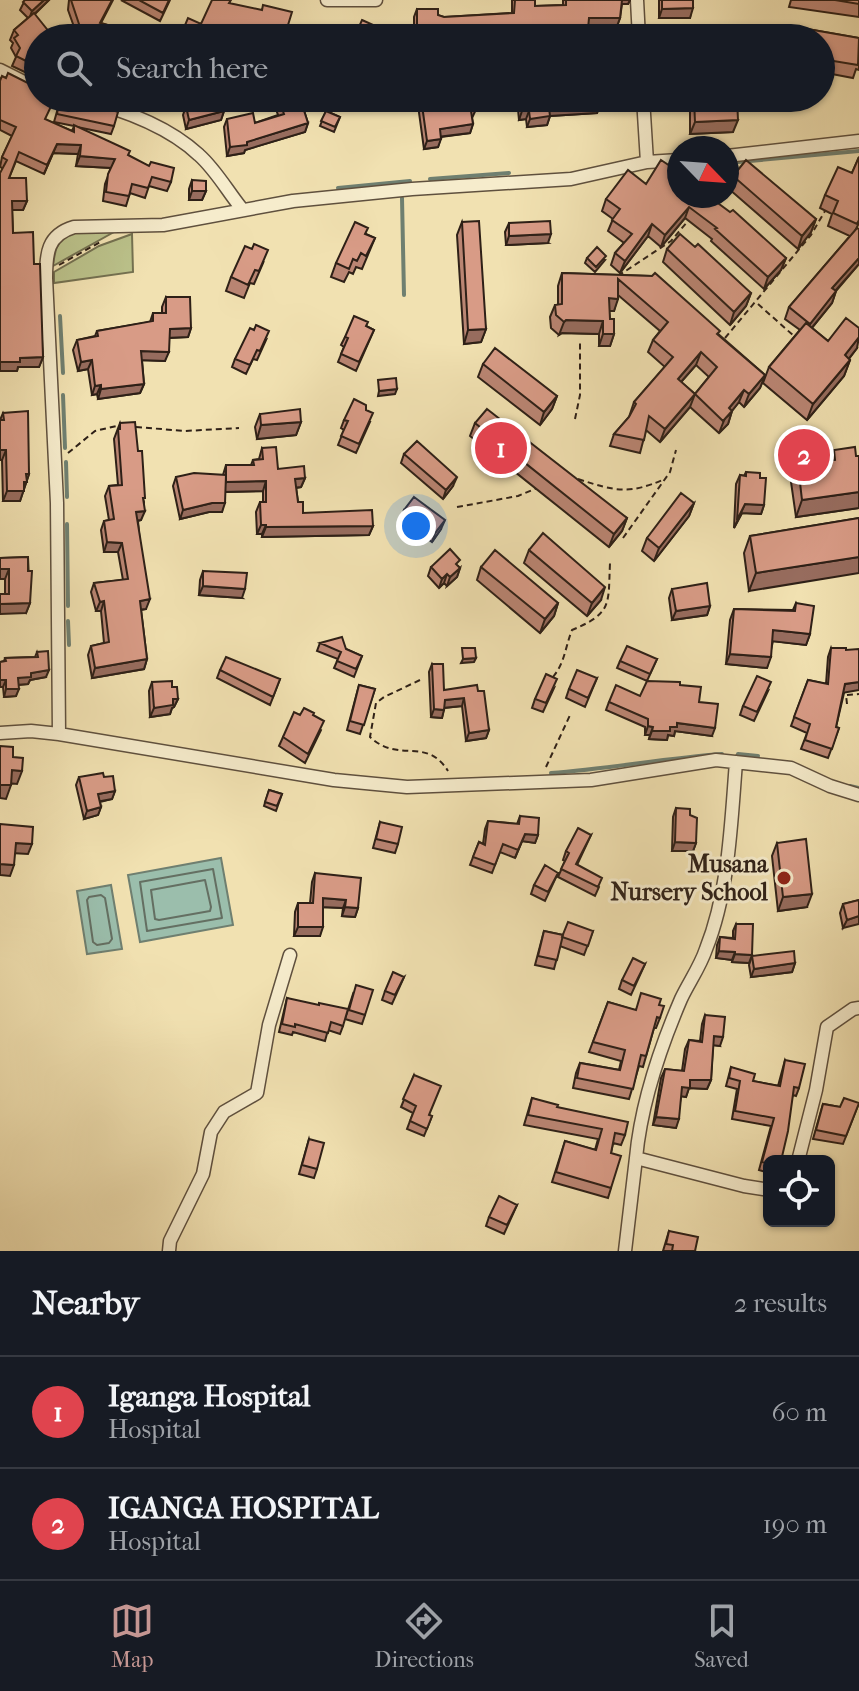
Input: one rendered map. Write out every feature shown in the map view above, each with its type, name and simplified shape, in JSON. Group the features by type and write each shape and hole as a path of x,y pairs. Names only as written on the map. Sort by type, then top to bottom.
{"street":[{"path":"327,0 376,0"},
{"path":"637,0 638,24"},
{"path":"0,70 24,82"},
{"path":"120,112 178,137 202,157 242,209"},
{"path":"644,112 647,162"},
{"path":"739,155 859,141"},
{"path":"59,734 55,465 46,278 49,244 64,230 74,227 163,225 293,201 412,189 571,179 647,162 667,161"},
{"path":"0,733 31,731 59,734 334,780 407,787 591,780 716,760 791,768 859,795"},
{"path":"625,1251 646,1100 682,997 707,948 724,881 736,762"},
{"path":"169,1251 170,1241 203,1174 211,1132 224,1112 257,1093 269,1025 290,955"},
{"path":"800,1155 816,1090 827,1027 859,1008"},
{"path":"636,1158 763,1189"}],"path":[{"path":"720,344 811,235 825,211"},
{"path":"611,281 671,241 694,213"},
{"path":"46,278 54,268 112,237"},
{"path":"756,303 799,340"},
{"path":"575,419 580,395 580,342"},
{"path":"55,465 95,431 120,425"},
{"path":"135,427 185,431 239,428"},
{"path":"623,538 670,472 676,450"},
{"path":"575,479 609,489 638,490 665,479"},
{"path":"457,507 526,494 543,482"},
{"path":"550,680 564,663 572,630 594,621 608,604 610,563"},
{"path":"420,680 376,703 370,737 381,747 429,752 443,763 457,786"},
{"path":"847,704 846,695 859,694"},
{"path":"539,782 571,713"}],"green space":[{"path":"73,231 114,232 53,266 58,245"},
{"path":"132,234 133,272 54,283 54,272 99,246"}],"water":[{"path":"221,858 233,925 140,942 128,875"},
{"path":"111,885 122,949 87,954 77,891"}],"building":[{"path":"44,0 32,11 23,2"},
{"path":"71,0 112,0 100,23 104,24 79,24"},
{"path":"139,0 169,0 163,13"},
{"path":"212,0 231,0 229,3 262,10 263,5 292,12 288,24 201,24"},
{"path":"515,0 535,0 535,6 566,5 566,0 622,0 620,18 589,18 588,24 417,24 417,9 438,9 438,15 444,17 514,13"},
{"path":"662,0 693,0 693,8 662,9"},
{"path":"835,0 859,0 859,4"},
{"path":"34,13 43,24 24,24 24,60 16,56 20,48 14,38 18,35 14,30"},
{"path":"188,18 201,24 186,24"},
{"path":"835,34 859,38 858,65 835,61"},
{"path":"8,73 24,81 24,112 48,112 45,119 74,132 74,125 130,151 128,155 149,166 151,162 174,168 171,182 152,177 148,188 132,184 129,196 106,192 108,174 115,159 80,156 81,145 57,144 47,165 19,152 9,178 26,178 27,201 12,201 13,233 33,232 34,264 40,264 43,357 20,358 20,362 0,362 0,173 7,160 2,157 16,127 0,120 0,81 2,76 6,78"},
{"path":"57,112 118,112 114,126"},
{"path":"187,112 220,112 189,120"},
{"path":"304,112 308,123 247,142 247,145 230,147 227,119 253,113 255,123 284,114"},
{"path":"326,112 340,117 335,127 321,121"},
{"path":"423,112 471,112 473,124 440,129 441,139 427,141"},
{"path":"529,112 550,112 550,116 530,119"},
{"path":"695,112 738,112 738,120 695,122"},
{"path":"859,157 857,224 833,213 838,201 825,195 838,167 852,173"},
{"path":"661,160 667,164 667,208 688,208 665,235 652,224 625,261 615,253 632,234 612,220 620,209 606,199 628,170 646,184"},
{"path":"746,160 816,219 802,236 739,181 739,169"},
{"path":"192,180 206,181 206,191 192,191"},
{"path":"690,208 733,210 786,258 768,277 717,228"},
{"path":"479,221 486,329 468,330 462,222"},
{"path":"550,221 551,234 509,236 509,223"},
{"path":"355,222 368,228 365,234 375,238 366,256 361,253 357,261 353,259 349,269 336,263"},
{"path":"857,228 859,258 832,288 836,291 810,324 789,307"},
{"path":"680,234 695,247 698,244 751,293 734,312 667,249"},
{"path":"254,244 268,250 259,271 255,270 248,285 231,277 245,246 252,249"},
{"path":"597,247 606,256 596,267 587,258"},
{"path":"562,273 652,276 655,273 720,331 717,334 765,375 749,394 744,390 723,421 695,394 665,429 649,416 644,440 614,434 629,417 636,404 634,402 673,357 653,340 668,322 618,279 618,299 609,298 614,334 603,334 603,321 564,322 556,315 555,305 562,304","holes":["701,352 717,367 695,394 678,379"]},
{"path":"166,297 190,297 191,328 170,329 169,352 141,351 144,384 101,389 101,385 95,386 92,360 81,362 77,340 98,336 97,331 153,321 153,313 166,313"},
{"path":"354,316 368,322 366,326 374,330 359,362 341,354"},
{"path":"846,318 859,328 859,337 845,355 850,360 813,404 769,367 806,323 828,341"},
{"path":"256,325 269,331 250,365 235,359 250,328 254,330"},
{"path":"495,348 557,396 544,412 483,364"},
{"path":"396,378 397,389 379,391 378,380"},
{"path":"354,399 373,413 359,444 341,436 348,421 344,420"},
{"path":"300,409 301,422 261,425 260,414"},
{"path":"487,409 627,518 614,534 475,423"},
{"path":"28,411 27,482 24,482 24,491 7,491 6,450 0,450 0,420 4,420 3,413"},
{"path":"135,422 138,451 142,451 145,498 145,511 136,512 150,599 140,601 147,659 95,668 91,646 109,642 104,601 100,602 94,583 128,579 122,543 107,542 104,521 114,519 109,486 122,485 118,429 120,423"},
{"path":"417,441 457,477 446,490 404,454"},
{"path":"276,447 278,469 304,466 305,478 295,479 298,502 303,502 303,513 372,510 373,526 261,525 260,502 266,502 266,481 226,482 226,465 254,465 253,460 263,459 262,448"},
{"path":"855,447 856,456 859,456 859,492 802,500 798,465 835,460 834,450"},
{"path":"746,472 760,473 760,478 766,478 764,505 745,504 737,520 740,475 746,476"},
{"path":"194,473 226,475 225,503 183,510 176,477"},
{"path":"681,493 694,503 659,548 647,538"},
{"path":"414,497 445,520 435,533 404,510"},
{"path":"859,518 859,557 756,573 750,536"},
{"path":"543,533 605,587 592,603 529,550"},
{"path":"450,549 460,560 456,564 460,568 450,577 447,574 442,579 431,567"},
{"path":"495,550 558,603 545,619 481,567"},
{"path":"28,557 28,571 32,571 30,603 0,604 0,594 9,594 9,569 0,569 0,558"},
{"path":"203,571 247,573 245,589 203,586"},
{"path":"707,583 710,606 676,611 672,589"},
{"path":"796,603 814,606 810,634 773,630 771,657 730,654 734,609 795,611"},
{"path":"342,637 346,649 362,656 356,669 337,661 341,652 320,643"},
{"path":"627,646 657,659 650,674 620,661"},
{"path":"462,648 475,648 476,658 463,659"},
{"path":"831,648 859,649 859,682 845,684 836,727 839,728 832,749 805,740 810,724 794,717 808,680 828,684"},
{"path":"48,651 49,670 18,678 19,689 6,689 6,680 0,680 0,662 6,661 5,658 38,657 37,652"},
{"path":"226,657 280,679 273,697 220,670"},
{"path":"432,664 443,664 444,690 477,685 478,691 484,691 489,730 469,733 464,698 445,700 444,710 434,709"},
{"path":"577,670 597,678 588,698 569,689"},
{"path":"546,674 557,679 546,703 535,699"},
{"path":"757,676 771,682 757,712 743,706"},
{"path":"172,681 172,687 177,687 178,699 173,699 173,705 154,708 152,682"},
{"path":"647,681 680,682 680,685 701,687 699,702 718,704 715,728 677,723 677,727 670,727 670,731 652,731 648,719 609,702 616,685 640,696"},
{"path":"359,685 375,689 364,725 350,721"},
{"path":"304,708 324,721 308,754 283,737 294,712 300,715"},
{"path":"0,746 13,747 13,757 23,758 22,771 12,770 11,785 0,785"},
{"path":"103,773 104,777 113,776 115,791 98,794 101,807 87,811 79,777"},
{"path":"269,790 282,794 277,806 265,802"},
{"path":"676,808 690,809 690,815 697,818 696,843 675,842"},
{"path":"520,816 539,818 538,835 525,834 518,850 503,844 495,865 473,857 479,842 485,845 488,821 519,824"},
{"path":"380,822 402,827 398,844 376,839"},
{"path":"0,824 33,827 32,844 16,843 14,865 0,864"},
{"path":"578,828 591,835 576,864 602,878 598,887 561,869"},
{"path":"806,839 812,894 783,897 777,843"},
{"path":"545,865 558,873 548,892 534,885"},
{"path":"315,873 361,878 358,908 345,907 346,900 323,898 323,927 298,927 298,903 313,903"},
{"path":"859,900 859,916 847,920 843,904"},
{"path":"568,922 593,931 588,946 562,937"},
{"path":"736,924 753,924 752,955 719,951 720,937 735,939"},
{"path":"544,931 563,935 557,960 538,956"},
{"path":"794,951 795,963 754,969 752,956"},
{"path":"633,958 645,964 634,986 622,980"},
{"path":"393,972 404,977 395,995 385,991"},
{"path":"356,985 373,990 365,1015 349,1010"},
{"path":"641,993 661,999 659,1005 664,1006 660,1018 657,1017 646,1056 641,1055 633,1089 577,1078 580,1063 620,1070 625,1050 593,1042 608,1002 636,1010"},
{"path":"287,998 348,1009 343,1026 331,1022 328,1033 295,1024 295,1027 282,1024"},
{"path":"705,1015 725,1017 723,1037 714,1036 711,1080 690,1080 690,1088 682,1087 679,1119 656,1117 665,1069 684,1071 689,1040 702,1042"},
{"path":"785,1060 805,1064 799,1088 794,1087 782,1155 764,1155 774,1118 735,1111 740,1081 729,1078 731,1067 755,1074 753,1081 780,1086"},
{"path":"414,1075 441,1086 429,1115 432,1116 427,1129 410,1121 416,1106 403,1099"},
{"path":"532,1098 557,1107 628,1122 625,1135 615,1133 611,1153 621,1156 611,1188 556,1172 565,1141 596,1150 602,1129 528,1115"},
{"path":"844,1098 859,1103 846,1136 816,1130 823,1104 840,1107"},
{"path":"309,1139 324,1143 317,1169 302,1165"},
{"path":"499,1196 517,1205 507,1225 489,1217"},
{"path":"669,1231 698,1237 695,1251 672,1251 673,1245 666,1244"}],"waterway":[{"path":"739,162 859,151"},
{"path":"430,179 509,173"},
{"path":"338,188 410,181"},
{"path":"402,198 404,295"},
{"path":"60,316 63,373"},
{"path":"63,395 65,448"},
{"path":"66,462 67,497"},
{"path":"67,524 68,606"},
{"path":"68,621 69,645"},
{"path":"551,773 722,754"},
{"path":"738,754 758,756"},
{"path":"850,786 859,788"}],"place":[{"name":"Iganga Hospital","path":"501,448"},
{"name":"IGANGA HOSPITAL","path":"804,455"},
{"name":"Musana Nursery School","path":"784,878"}]}
